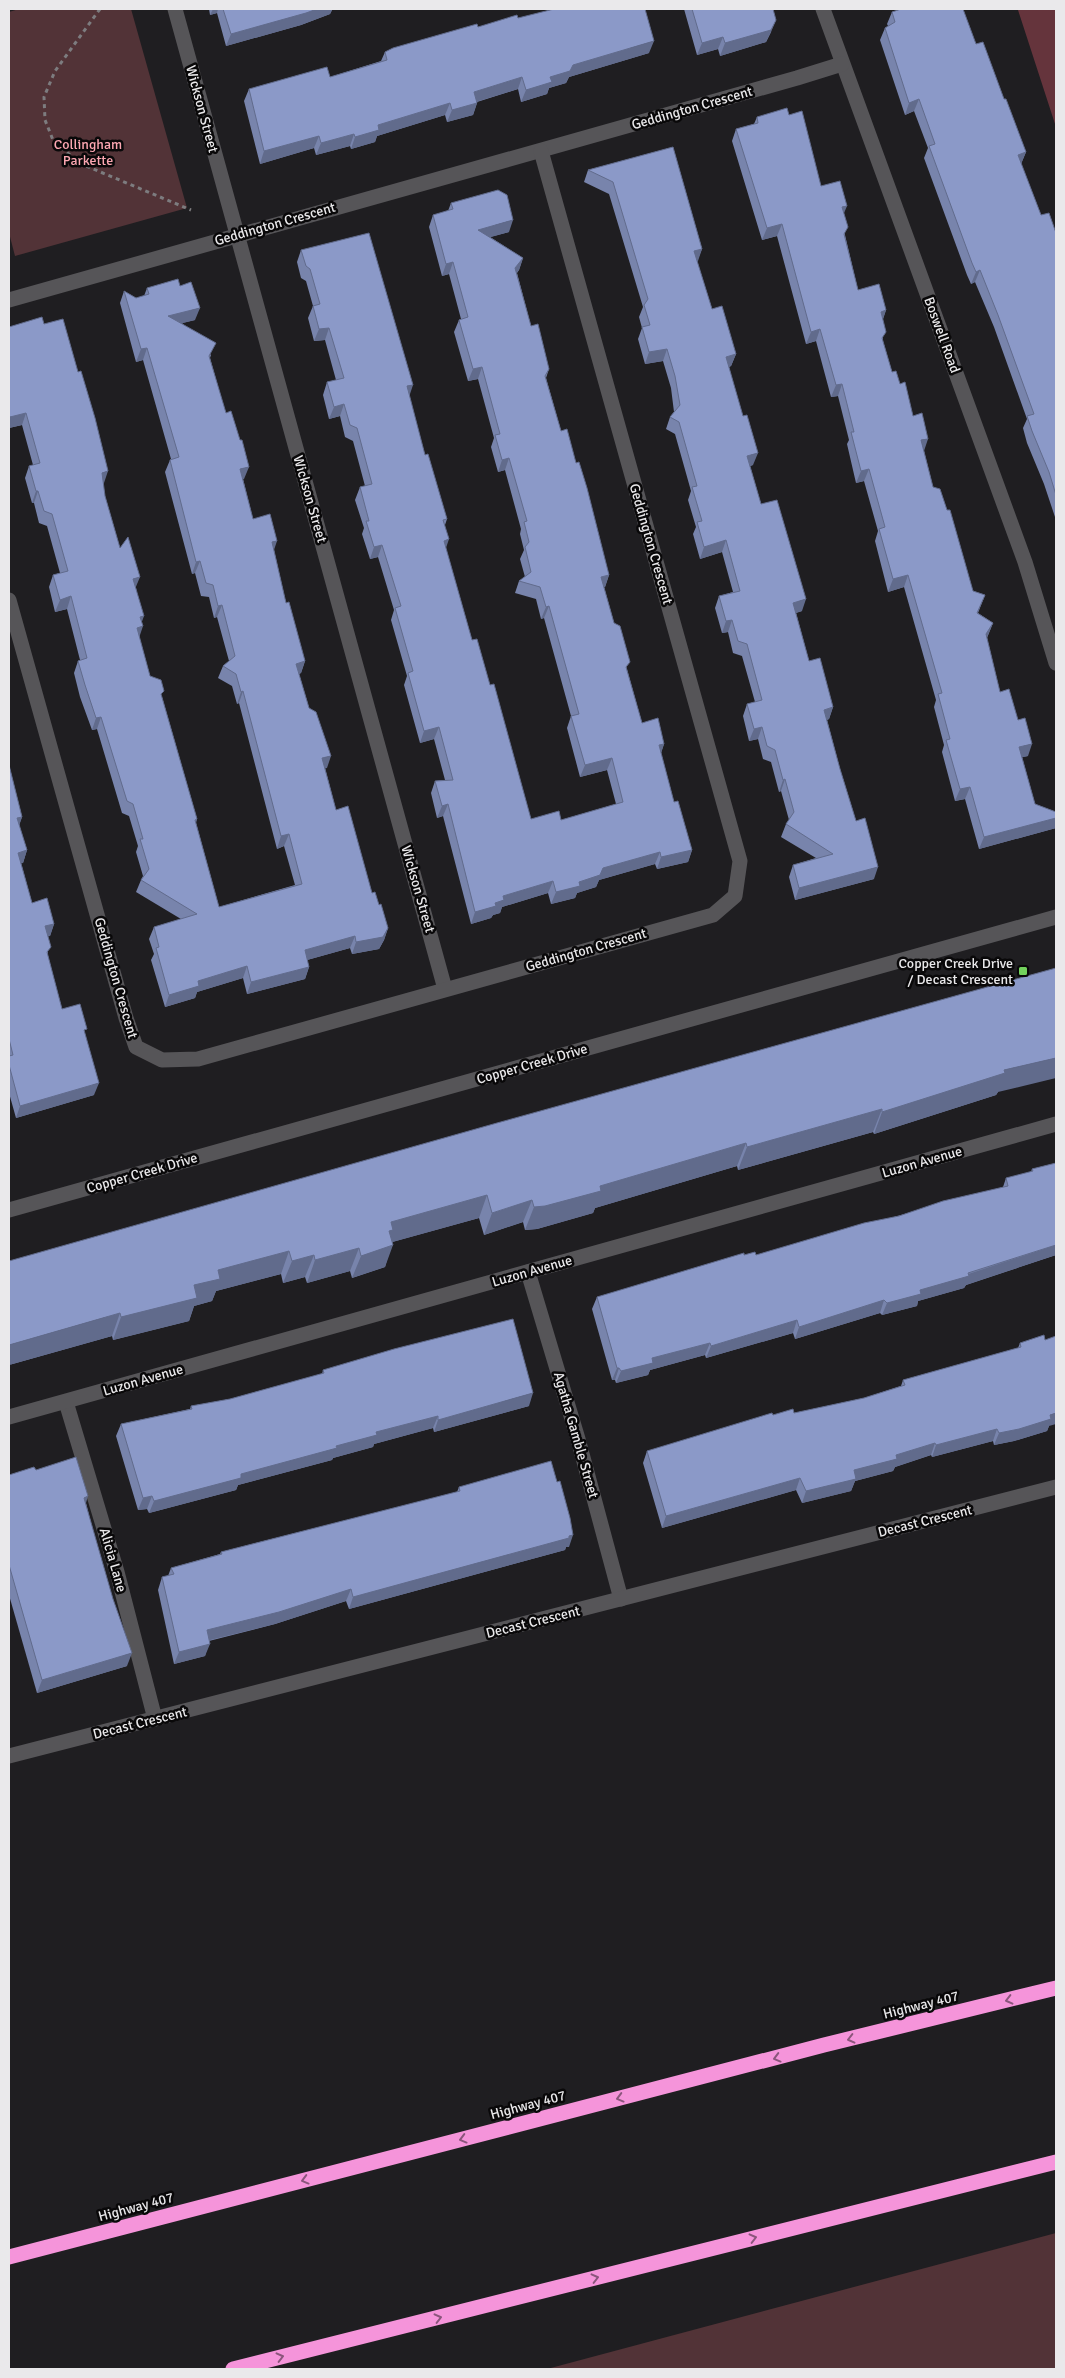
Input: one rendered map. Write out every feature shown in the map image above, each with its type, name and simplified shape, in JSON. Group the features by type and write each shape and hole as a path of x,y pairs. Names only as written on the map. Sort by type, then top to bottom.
{"highway":[{"name":"Highway 407","path":"9,2257 824,2045 1056,1988"},
{"path":"233,2369 1056,2162"}],"street":[{"name":"Wickson Street","path":"175,9 445,989"},
{"name":"Boswell Road","path":"823,9 1022,553 1056,664"},
{"name":"Geddington Crescent","path":"9,300 541,151 842,64"},
{"name":"Geddington Crescent","path":"9,600 136,1047 162,1060 198,1059 713,915 735,896 740,861 541,151"},
{"name":"Copper Creek Drive","path":"9,1210 1056,917"},
{"name":"Luzon Avenue","path":"9,1417 1056,1124"},
{"name":"Agatha Gamble Street","path":"528,1272 578,1439 621,1599"},
{"name":"Alicia Lane","path":"66,1402 117,1572 155,1719"},
{"name":"Decast Crescent","path":"9,1756 1056,1487"}],"path":[{"path":"100,9 55,71 44,97 45,120 53,140 79,162 191,210"}],"green space":[{"name":"Collingham Parkette","path":"19,9 131,9 187,208 15,256 9,233 9,12"},
{"path":"1056,2233 1056,2369 547,2369"}],"shaded area":[{"path":"1056,9 1056,127 1018,10"}],"building":[{"path":"223,9 317,9 231,34"},
{"path":"554,9 645,9 654,41 573,65 570,71 550,77 552,82 526,90 522,77 474,92 477,103 452,110 450,103 378,125 379,130 355,137 354,134 321,143 319,136 264,151 249,89 327,67 330,77 387,60 385,52 393,48 477,24 478,27 517,15 518,18"},
{"path":"692,9 773,9 776,20 771,30 725,43 723,37 702,43"},
{"path":"901,9 963,9 976,44 983,42 1004,99 1006,99 1026,152 1018,155 1041,215 1049,213 1056,233 1056,495 1027,416 1034,414 998,315 980,270 976,272 972,263 929,146 935,144 919,99 909,103 885,28 895,22 892,12"},
{"path":"787,108 789,115 802,111 821,186 840,181 847,206 842,207 848,227 844,234 858,290 879,284 886,310 881,312 886,332 882,338 892,372 896,371 900,384 905,382 913,416 922,413 928,439 921,440 933,487 940,489 947,510 950,510 973,591 985,595 977,613 993,623 986,634 1000,692 1009,689 1018,720 1025,718 1032,744 1019,747 1035,804 1056,812 1056,818 984,837 970,787 960,789 946,740 950,739 938,694 942,693 908,575 893,579 879,529 885,527 869,469 861,471 842,384 836,385 820,329 811,332 782,224 767,228 736,129 758,123 757,117"},
{"path":"673,147 702,249 694,251 712,309 722,306 736,354 726,357 743,416 747,415 758,453 747,456 761,504 777,500 806,599 793,603 809,661 820,658 833,707 824,710 840,769 856,821 865,818 878,867 799,888 793,865 833,854 786,824 794,812 785,779 783,780 775,750 767,746 762,727 754,729 747,704 762,700 747,644 738,641 732,620 726,621 719,596 740,591 726,540 704,547 697,522 702,521 692,487 697,486 679,422 670,417 680,405 675,376 667,349 649,352 642,327 650,325 644,305 648,299 613,182 588,170"},
{"path":"498,190 507,195 513,220 478,230 523,258 515,268 531,326 538,324 549,369 545,376 561,431 567,429 576,463 579,462 587,488 609,575 601,577 614,623 620,626 630,662 626,667 642,723 658,718 664,744 659,745 674,802 678,801 692,850 661,857 660,852 603,868 600,875 579,882 580,886 556,892 553,881 503,896 504,900 495,903 496,906 475,912 448,804 442,806 435,781 453,780 439,727 424,731 408,673 413,671 395,608 401,606 382,545 374,547 366,521 369,521 360,487 372,484 357,428 350,425 344,404 334,407 327,382 344,378 329,328 319,329 313,306 320,304 310,269 306,266 301,250 369,233 413,385 407,386 425,455 428,454 447,519 443,520 449,539 444,541 472,640 477,639 490,685 494,684 531,819 559,811 561,820 623,802 612,758 585,765 571,716 579,714 549,606 546,607 540,587 519,581 531,572 525,547 529,542 524,522 527,521 509,458 502,460 495,435 500,434 482,367 473,369 459,320 468,317 453,262 446,264 433,215 453,209 451,203"},
{"path":"178,279 180,286 191,282 200,308 168,316 216,343 209,356 226,413 231,411 240,440 242,440 249,467 240,469 253,519 270,514 277,541 272,542 286,603 289,602 305,661 296,664 309,708 316,712 331,756 322,758 336,810 348,806 372,893 375,892 379,905 381,904 388,928 383,937 356,942 355,936 305,950 309,967 251,982 247,966 198,981 199,986 169,995 156,948 159,947 154,927 197,914 141,880 149,869 140,839 143,839 133,804 127,801 101,717 96,718 85,685 78,661 87,658 71,596 60,600 53,575 68,571 52,514 44,511 29,466 40,463 26,413 10,417 9,414 9,327 42,317 44,324 63,319 78,372 81,371 95,418 108,471 102,473 105,496 120,548 128,537 140,577 133,579 144,616 140,617 143,626 137,628 150,676 161,680 164,691 161,694 197,819 195,820 219,907 302,884 289,834 281,836 243,691 241,692 236,674 223,666 235,656 222,605 218,606 213,585 206,583 200,561 196,562 170,460 179,457 147,348 141,349 124,291 136,298 149,294 147,288"},
{"path":"9,765 22,817 17,818 27,850 18,853 32,903 47,898 54,924 45,926 51,947 47,952 62,1009 80,1004 87,1029 84,1030 99,1083 20,1106 9,1065 9,1056 13,1055 9,1039"},
{"path":"1056,968 1056,1058 1004,1070 1005,1073 882,1112 882,1109 747,1147 746,1143 600,1186 601,1191 545,1206 534,1207 532,1200 492,1213 487,1195 391,1222 393,1230 389,1231 393,1245 361,1256 359,1248 315,1260 314,1255 292,1261 289,1251 218,1270 220,1279 194,1285 197,1298 121,1317 120,1313 9,1345 9,1261"},
{"path":"1056,1163 1056,1245 968,1273 969,1276 920,1290 921,1294 887,1303 884,1300 799,1327 797,1320 711,1346 710,1343 652,1358 653,1363 621,1371 617,1368 597,1297 744,1253 744,1255 755,1252 756,1255 864,1223 899,1216 943,1201 1008,1186 1006,1178"},
{"path":"513,1319 533,1393 438,1420 438,1416 376,1432 377,1435 336,1446 337,1448 241,1474 241,1478 154,1501 152,1496 143,1498 121,1424 192,1409 191,1406 230,1399 324,1373 323,1370 394,1349"},
{"path":"1044,1335 1045,1340 1056,1336 1056,1413 1050,1415 1051,1419 1019,1429 999,1433 997,1429 936,1445 935,1443 896,1455 897,1459 854,1470 856,1479 806,1491 800,1478 666,1516 647,1451 772,1413 773,1415 793,1409 794,1413 864,1398 905,1385 903,1380 1021,1347 1020,1343"},
{"path":"76,1457 88,1496 84,1498 113,1599 132,1653 42,1680 9,1565 9,1475 34,1467 36,1470"},
{"path":"551,1461 557,1482 560,1481 570,1518 573,1535 569,1536 569,1538 353,1597 351,1589 279,1612 207,1630 210,1644 179,1652 162,1577 174,1574 171,1568 222,1554 221,1552 460,1491 459,1487"}],"place":[{"name":"Copper Creek Drive / Decast Crescent","path":"1023,971"}]}
